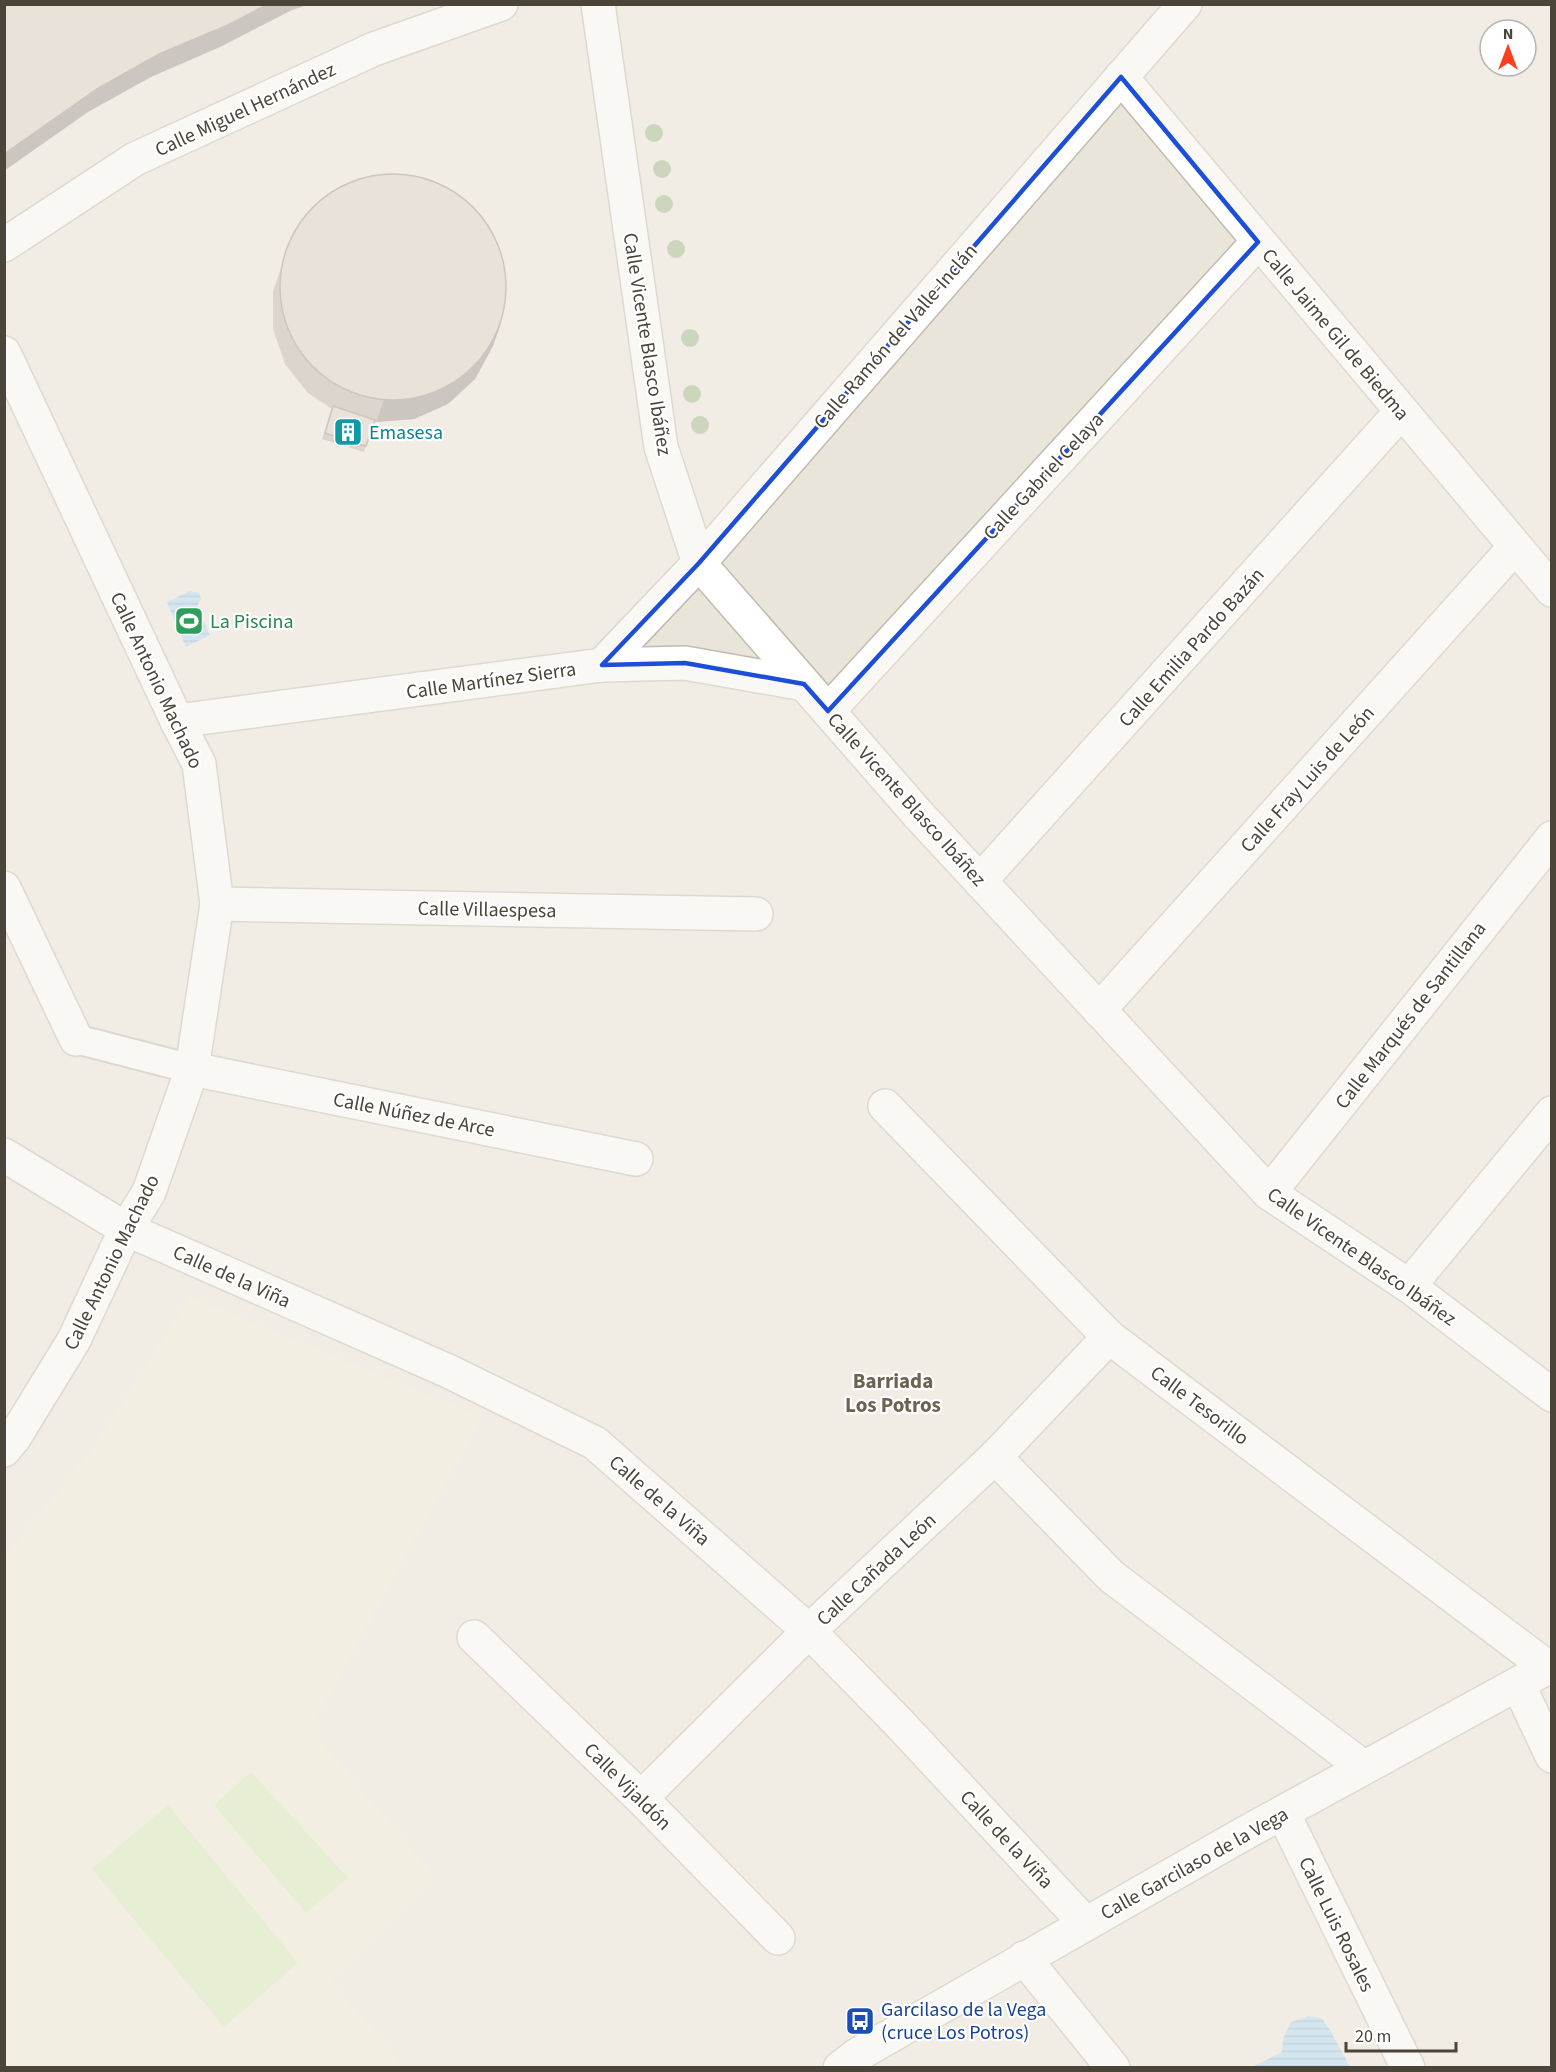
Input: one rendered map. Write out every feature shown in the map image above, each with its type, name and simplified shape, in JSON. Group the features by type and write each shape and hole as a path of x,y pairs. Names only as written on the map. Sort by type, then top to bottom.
{"street":[{"name":"Calle Miguel Hernández","path":"4,245 135,159 374,49 501,4"},
{"name":"Calle Vicente Blasco Ibáñez","path":"598,4 661,447 699,563 917,813 1269,1193 1409,1286 1551,1395"},
{"name":"Calle Ramón del Valle-Inclán","path":"602,665 699,563 1185,4"},
{"name":"Calle Jaime Gil de Biedma","path":"1121,76 1551,590"},
{"name":"Calle Gabriel Celaya","path":"828,711 1258,242"},
{"name":"Calle Antonio Machado","path":"4,353 199,764 217,904 192,1069 149,1192 126,1229 74,1340 8,1439"},
{"name":"Calle Emilia Pardo Bazán","path":"980,881 1401,412"},
{"name":"Calle Fray Luis de León","path":"1099,1010 1514,548"},
{"name":"Calle Martínez Sierra","path":"177,721 602,665 685,663 804,684"},
{"name":"Calle Marqués de Santillana","path":"1269,1193 1551,838"},
{"path":"4,888 76,1039 192,1069"},
{"name":"Calle Villaespesa","path":"217,904 756,914"},
{"name":"Calle Núñez de Arce","path":"192,1069 636,1159"},
{"name":"Calle Tesorillo","path":"885,1106 1108,1337 1549,1666"},
{"path":"1409,1286 1551,1113"},
{"name":"Calle de la Viña","path":"4,1155 126,1229 448,1371 595,1443 809,1631 900,1724 1086,1924"},
{"name":"Calle Cañada León","path":"642,1798 809,1631 995,1457 1108,1337"},
{"path":"995,1457 1112,1576 1363,1767"},
{"name":"Calle Vijaldón","path":"474,1637 642,1798 778,1938"},
{"name":"Calle Garcilaso de la Vega","path":"840,2067 1024,1958 1245,1833 1549,1666"},
{"path":"1518,1684 1551,1756"},
{"name":"Calle Luis Rosales","path":"1283,1814 1408,2067"},
{"path":"1024,1958 1113,2067"}],"highlighted area":[{"path":"1121,77 1258,242 828,711 804,684 685,663 602,665 699,563"}],"shaded area":[{"path":"5,5 1551,5 1551,2067 5,2067"},
{"path":"190,1297 482,1417 310,1729 433,1875 329,1980 404,2067 5,2066 4,1558 93,1449"}],"green space":[{"path":"251,1772 348,1878 306,1913 214,1805"},
{"path":"168,1805 298,1963 224,2027 92,1869"}],"water":[{"name":"La Piscina","path":"190,591 199,593 201,599 197,606 210,635 186,647 167,602"},
{"path":"1308,2016 1321,2018 1350,2067 1252,2067 1282,2052 1283,2039 1291,2022"}],"building":[{"path":"4,4 268,4 228,25 159,54 97,89 4,154"},
{"path":"393,174 426,179 436,183 456,193 473,207 487,224 497,244 501,254 506,287 501,320 497,330 487,350 473,367 456,381 436,391 426,395 393,400 360,395 350,391 330,381 313,367 299,350 289,330 285,320 280,287 285,254 289,244 299,224 313,207 330,193 350,183 360,179"},
{"name":"Emasesa","path":"333,406 375,420 366,446 325,433"}],"place":[{"name":"Emasesa","path":"348,432"},
{"name":"La Piscina","path":"189,621"},
{"name":"Garcilaso de la Vega (cruce Los Potros)","path":"860,2021"}],"district":[{"name":"Barriada Los Potros","path":"893,1393"}]}
